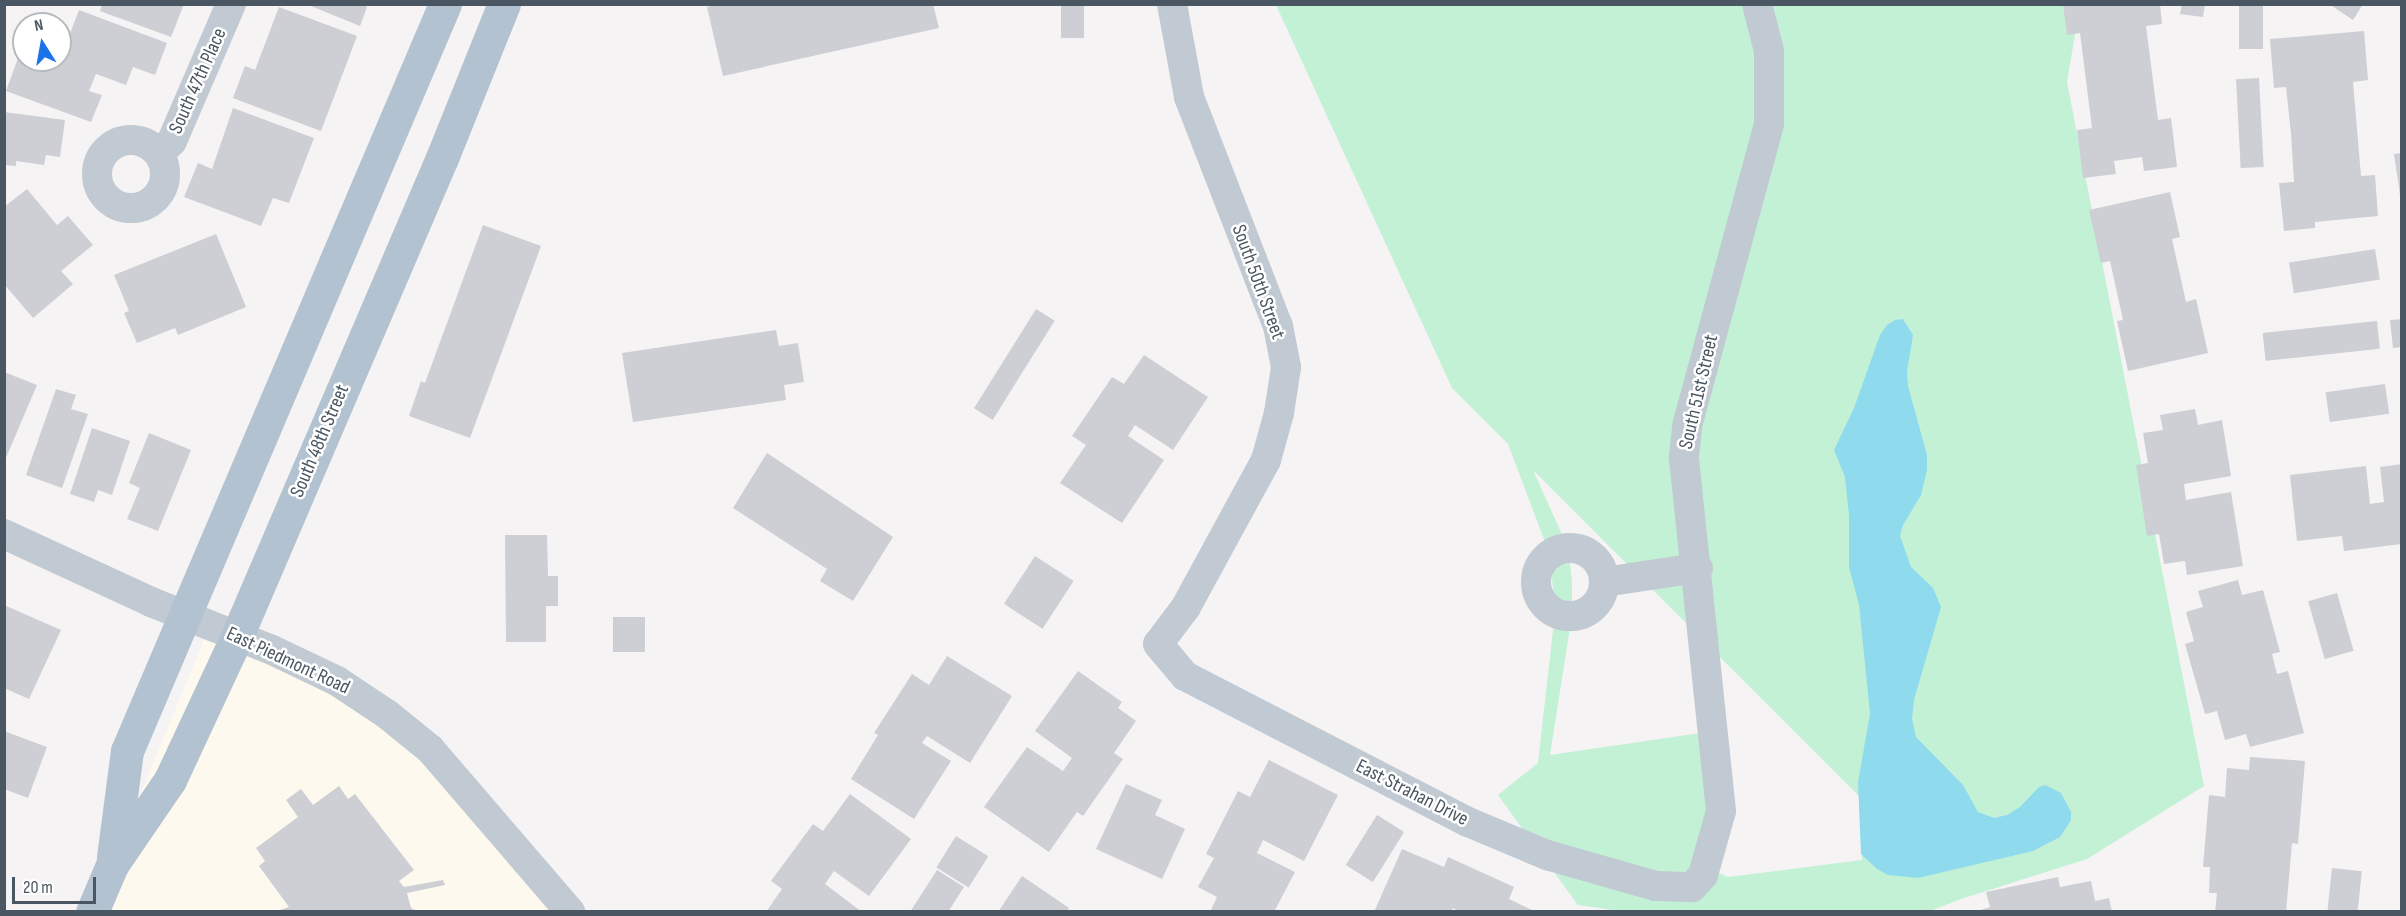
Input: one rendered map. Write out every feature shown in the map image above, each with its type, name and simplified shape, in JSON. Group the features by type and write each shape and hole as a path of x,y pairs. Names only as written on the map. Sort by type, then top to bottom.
{"main road":[{"name":"South 48th Street","path":"112,865 128,751 445,4"},
{"name":"South 48th Street","path":"92,912 112,865 170,780 237,636 442,158 504,4"}],"street":[{"name":"South 47th Place","path":"159,154 172,141 231,4"},
{"name":"South 50th Street","path":"1158,644 1186,607 1266,460 1279,413 1286,367 1278,326 1189,98 1172,4"},
{"name":"South 51st Street","path":"1692,887 1703,875 1721,811 1698,568 1684,458 1687,426 1768,124 1769,51 1757,4"},
{"name":"East Piedmont Road","path":"4,534 112,585 237,636 337,681 388,715 430,749 570,912"},
{"path":"1604,582 1698,568"},
{"name":"East Strahan Drive","path":"1158,644 1185,676 1468,822 1558,858 1656,886 1692,887"}],"shaded area":[{"path":"210,625 388,715 570,912 92,912"}],"green space":[{"path":"1276,5 2080,5 2067,82 2204,786 2087,859 1930,911 1626,912 1578,905 1498,795 1538,763 1555,612 1550,555 1508,444 1452,388","holes":["1533,470 1859,796 1862,860 1728,877 1706,867 1714,731 1550,755 1572,615 1572,581 1568,548"]}],"water":[{"path":"1903,319 1913,335 1907,372 1908,386 1927,455 1927,470 1921,495 1903,525 1900,536 1911,567 1933,588 1941,607 1914,700 1912,719 1916,737 1963,785 1978,812 1994,818 2007,815 2020,807 2039,787 2045,785 2061,793 2071,812 2071,820 2060,837 2033,851 1918,878 1888,875 1877,869 1861,854 1858,782 1870,714 1859,605 1849,567 1849,515 1845,477 1834,450 1854,408 1880,335 1887,325 1895,320"}],"building":[{"path":"102,4 184,4 171,37 100,11"},
{"path":"306,4 363,4 367,7 360,26"},
{"path":"717,4 933,4 939,28 723,76 707,7"},
{"path":"1061,4 1084,4 1084,38 1061,38"},
{"path":"2063,4 2160,4 2162,24 2146,26 2158,120 2171,118 2177,167 2144,171 2142,157 2114,161 2116,174 2083,178 2077,130 2092,128 2080,33 2067,35"},
{"path":"2182,4 2205,4 2203,17 2180,14"},
{"path":"2239,4 2263,4 2263,49 2239,49"},
{"path":"2329,4 2363,4 2353,20"},
{"path":"279,7 357,36 321,131 233,98 245,66 255,70"},
{"path":"79,10 167,43 155,75 133,67 126,85 96,74 89,91 102,95 91,122 6,91 13,72 72,72 72,28"},
{"path":"2364,31 2368,80 2353,82 2361,176 2375,175 2378,216 2315,222 2315,228 2284,231 2279,183 2294,182 2291,134 2286,87 2274,88 2270,39"},
{"path":"2259,78 2264,167 2241,168 2236,79"},
{"path":"233,108 314,138 289,203 273,198 261,226 184,197 198,163 212,169"},
{"path":"4,112 65,120 60,157 46,155 44,165 16,161 16,166 4,165"},
{"path":"2402,153 2402,195 2400,195 2394,154"},
{"path":"27,189 57,225 68,216 93,245 61,271 73,284 33,318 4,284 4,207"},
{"path":"2170,192 2180,237 2172,239 2186,302 2196,299 2208,353 2128,371 2117,321 2123,320 2110,261 2101,263 2089,210"},
{"path":"483,225 541,246 470,438 409,416 421,381 425,383"},
{"path":"216,234 246,307 178,335 175,328 137,343 124,313 129,311 114,275"},
{"path":"2375,249 2380,280 2294,293 2289,263"},
{"path":"1036,309 1055,321 993,420 974,408"},
{"path":"2402,319 2402,347 2393,348 2390,320"},
{"path":"2377,321 2380,349 2266,361 2263,333"},
{"path":"776,330 779,346 798,343 804,382 784,385 786,400 633,422 622,353"},
{"path":"1144,355 1208,397 1173,450 1135,425 1128,436 1164,460 1122,523 1060,483 1086,445 1072,436 1112,377 1124,384"},
{"path":"4,372 37,385 5,460 4,460"},
{"path":"2385,384 2389,414 2330,422 2326,392"},
{"path":"56,389 76,395 71,409 88,414 62,488 26,475"},
{"path":"2195,409 2198,425 2222,420 2231,476 2184,484 2186,500 2231,492 2243,566 2187,575 2185,561 2164,564 2159,534 2147,536 2136,465 2148,463 2143,433 2163,430 2160,415"},
{"path":"92,428 130,441 112,495 98,490 94,502 70,494"},
{"path":"149,433 191,450 158,531 127,519 140,488 129,483"},
{"path":"767,453 893,537 853,601 820,581 827,569 733,508"},
{"path":"2402,464 2402,544 2344,551 2342,536 2297,541 2290,475 2366,466 2370,504 2384,502 2380,467"},
{"path":"505,535 547,535 548,576 558,576 558,606 546,606 546,642 506,642"},
{"path":"1035,556 1074,581 1043,629 1004,604"},
{"path":"2238,580 2242,595 2263,590 2280,652 2272,654 2277,674 2288,671 2304,733 2250,747 2246,734 2225,740 2217,711 2205,714 2185,644 2194,641 2186,612 2203,607 2198,591"},
{"path":"2337,593 2354,651 2325,659 2308,601"},
{"path":"4,605 61,630 29,699 4,688"},
{"path":"613,617 645,617 645,652 613,652"},
{"path":"947,656 1012,696 970,763 927,736 922,743 951,761 914,819 851,779 878,735 874,733 912,674 929,685"},
{"path":"1078,671 1122,702 1118,708 1136,721 1114,753 1123,759 1083,816 1077,812 1049,852 984,807 1027,747 1063,771 1072,758 1035,731"},
{"path":"4,731 47,747 28,798 4,789"},
{"path":"2250,757 2305,761 2298,844 2292,843 2286,912 2215,912 2217,893 2209,893 2210,867 2203,867 2209,795 2225,797 2227,768 2249,770"},
{"path":"1269,760 1338,795 1304,861 1263,840 1257,853 1295,872 1274,912 1210,912 1217,897 1198,887 1214,858 1206,854 1238,791 1250,797"},
{"path":"1126,784 1162,800 1155,815 1185,829 1162,879 1096,849"},
{"path":"339,786 348,799 355,794 414,870 399,881 404,887 443,880 445,885 407,893 411,908 419,912 274,912 289,907 259,866 265,861 256,848 298,817 286,800 301,789 313,805"},
{"path":"850,794 911,839 869,896 834,871 825,884 862,912 766,912 782,889 771,881 813,824 823,831"},
{"path":"1377,815 1404,832 1373,882 1346,865"},
{"path":"956,836 988,856 969,888 936,867"},
{"path":"1402,849 1444,867 1448,857 1514,887 1509,899 1536,912 1460,912 1453,908 1451,912 1374,912"},
{"path":"2332,868 2362,871 2358,912 2327,912"},
{"path":"937,870 964,887 948,912 910,912"},
{"path":"1022,876 1069,908 1066,912 998,912"},
{"path":"2058,877 2060,887 2091,881 2095,901 2109,898 2112,912 1975,912 1990,907 1986,892"}]}
